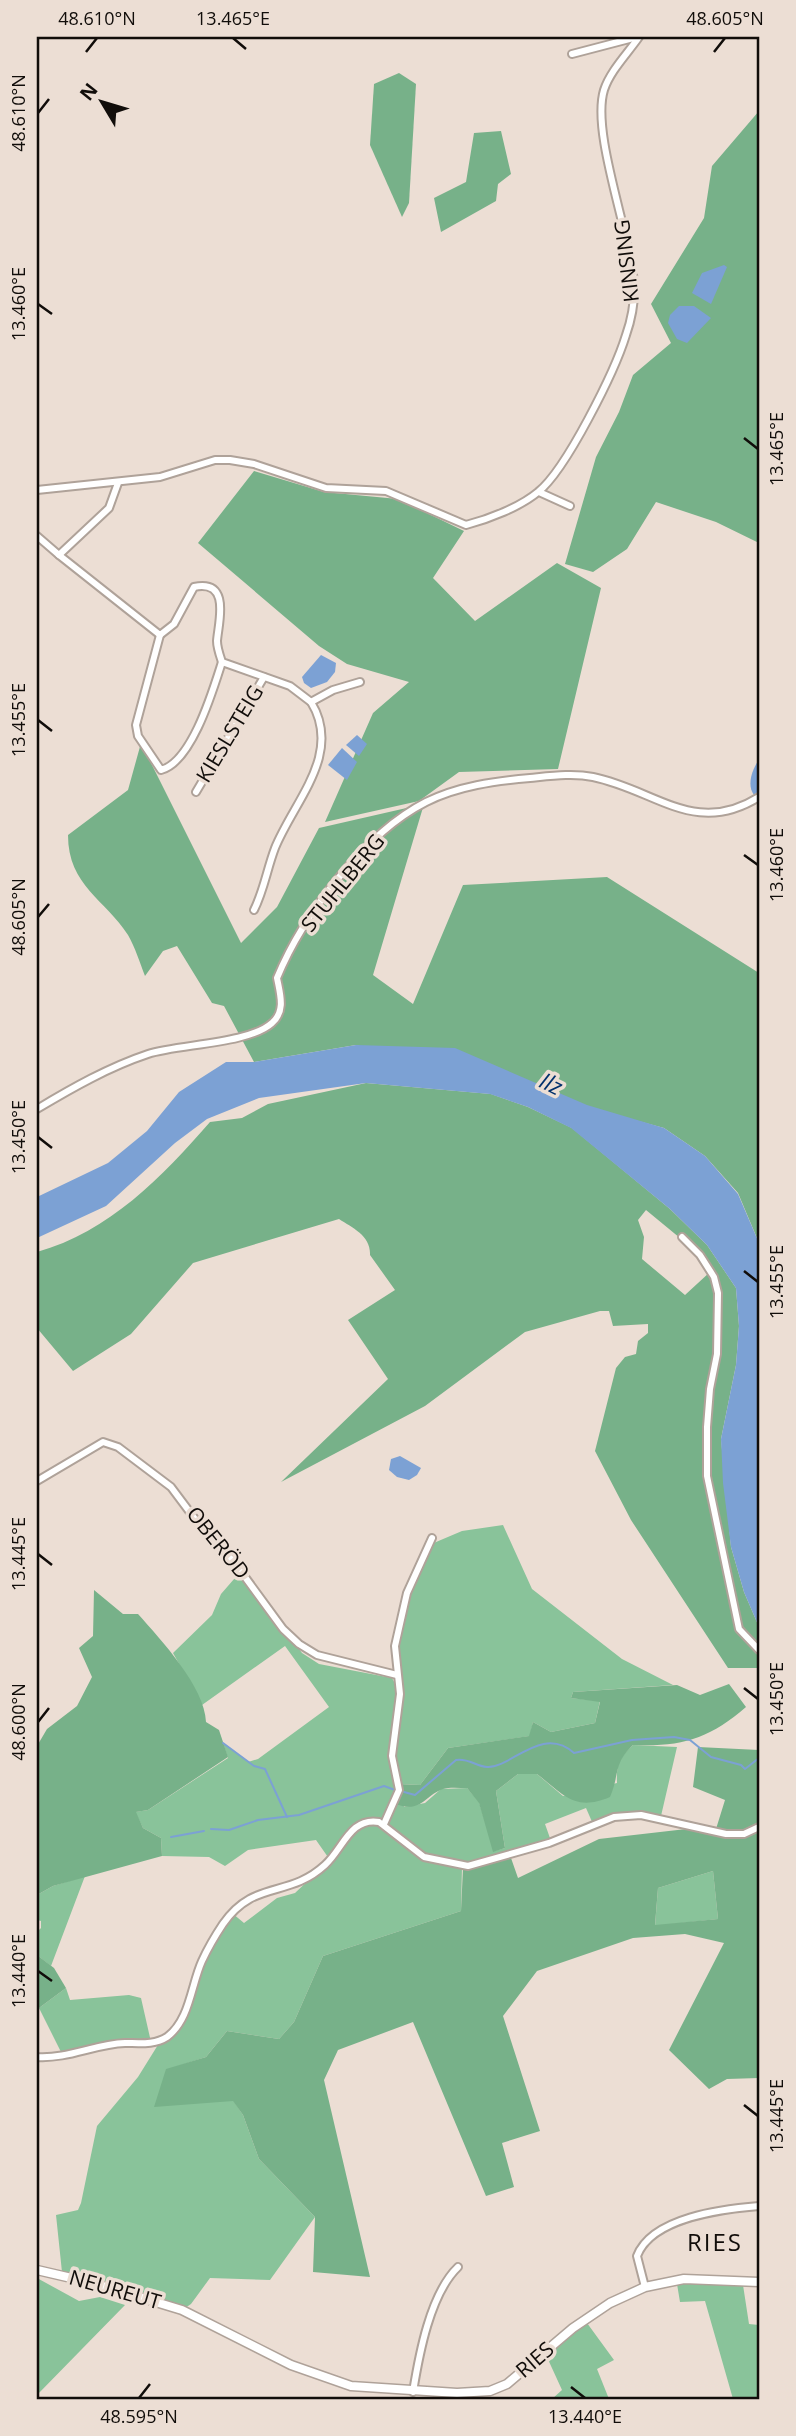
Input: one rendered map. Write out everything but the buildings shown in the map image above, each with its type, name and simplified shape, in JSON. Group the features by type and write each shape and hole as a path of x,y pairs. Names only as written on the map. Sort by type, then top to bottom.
{"street":[{"name":"KINSING","path":"572,54 621,38 638,37"},
{"name":"KINSING","path":"118,483 160,477 215,460 237,461 326,488 386,491 466,525 480,521 538,492 558,469 581,429 625,338 633,311 630,256 602,128 601,106 608,80 638,37"},
{"path":"37,490 118,483 109,508 59,555"},
{"path":"538,492 570,506"},
{"path":"37,536 160,635 174,624 194,587 207,589 220,600 221,620 217,640 222,662 290,686 311,702 322,726 322,751 315,771 275,847 254,910"},
{"name":"KIESLSTEIG","path":"160,635 136,725 138,736 161,770 175,762 186,747 202,717 222,662"},
{"name":"KIESLSTEIG","path":"196,792 264,677"},
{"path":"311,702 333,690 360,682"},
{"name":"STUHLBERG","path":"37,1109 66,1092 147,1054 234,1037 268,1026 277,1018 282,1003 277,978 314,912 365,849 397,820 426,802 455,790 503,780 580,775 616,784 685,811 704,814 723,813 744,807 759,797"},
{"path":"682,1237 700,1255 714,1277 718,1293 717,1354 710,1389 707,1427 707,1476 740,1629 759,1650"},
{"name":"OBERÖD","path":"37,1481 103,1442 118,1447 171,1487 201,1527 234,1562 283,1629 299,1644 317,1655 397,1675"},
{"path":"384,1824 399,1790 392,1756 400,1704 395,1646 407,1593 432,1538"},
{"path":"37,2057 67,2056 104,2045 151,2042 167,2037 181,2020 202,1961 224,1923 246,1899 262,1891 292,1887 309,1877 330,1860 351,1830 362,1822 384,1824 424,1857 468,1866 549,1843 614,1817 641,1815 726,1834 744,1834 759,1827"},
{"path":"645,2287 637,2256 648,2239 705,2211 759,2206"},
{"path":"412,2392 418,2361 440,2293 458,2267"},
{"name":"NEUREUT","path":"37,2270 142,2297 191,2315"},
{"name":"RIES","path":"191,2315 252,2347 304,2370 351,2386 412,2392 478,2392 500,2388 573,2328 610,2303 645,2287 684,2279 759,2282"}],"green space":[{"path":"399,73 416,84 409,203 402,217 370,145 374,84"},
{"path":"759,111 759,543 716,522 656,502 627,549 593,572 565,564 596,457 619,412 633,375 671,343 651,304 704,218 712,166"},
{"path":"501,131 511,174 498,184 496,201 441,232 434,198 466,182 474,133"},
{"path":"254,471 324,492 398,499 464,531 433,578 475,621 557,563 601,588 558,769 459,772 419,801 325,822 373,713 409,682 347,664 319,646 198,543"},
{"path":"141,743 241,943 277,907 319,828 424,804 373,975 413,1004 463,885 607,877 759,973 759,1243 738,1193 705,1156 664,1128 356,1045 254,1062 224,1006 212,1003 177,946 163,951 145,976 128,935 81,880 74,867 68,835 128,790"},
{"path":"366,1083 491,1094 528,1107 572,1128 670,1209 707,1245 736,1288 739,1326 736,1365 721,1439 731,1547 744,1592 759,1627 759,1668 728,1668 631,1520 595,1451 616,1368 625,1357 636,1354 638,1341 648,1333 648,1324 613,1326 609,1311 600,1311 525,1332 425,1406 281,1482 388,1379 348,1320 395,1290 370,1255 368,1243 355,1229 339,1219 193,1263 131,1334 73,1371 37,1328 37,1252 63,1243 111,1217 173,1163 210,1122 242,1118 268,1104","holes":["646,1210 680,1238 710,1272 685,1295 642,1259 644,1237 638,1220"]},
{"path":"503,1525 532,1589 622,1659 673,1685 573,1692 571,1698 600,1701 595,1723 551,1732 533,1722 530,1736 448,1748 420,1785 399,1784 404,1807 425,1803 441,1789 467,1788 479,1802 494,1851 505,1848 496,1791 518,1774 537,1774 563,1796 617,1783 620,1761 633,1745 677,1747 661,1816 625,1816 593,1824 586,1808 545,1824 551,1841 462,1867 461,1911 323,1956 294,2022 279,2039 227,2031 206,2057 166,2070 233,2100 243,2115 259,2159 315,2217 270,2280 210,2278 191,2304 182,2310 62,2272 56,2215 78,2210 97,2126 138,2077 161,2040 181,2020 202,1961 232,1913 244,1923 277,1898 295,1893 330,1860 316,1840 248,1850 225,1866 209,1857 162,1856 161,1838 143,1828 135,1812 148,1810 228,1758 223,1743 248,1762 258,1759 329,1707 285,1646 202,1705 173,1653 212,1615 221,1594 241,1571 302,1653 319,1664 392,1678 399,1691 395,1646 407,1593 429,1545 462,1531"},
{"path":"94,1590 123,1614 138,1614 169,1650 198,1694 206,1722 219,1730 228,1757 148,1810 136,1812 143,1828 161,1838 162,1856 53,1886 37,1895 37,1746 47,1729 77,1706 92,1677 79,1648 93,1636"},
{"path":"729,1684 746,1707 720,1727 694,1739 666,1744 633,1745 622,1758 610,1797 588,1803 579,1802 570,1799 537,1774 518,1774 496,1791 505,1848 493,1852 479,1803 467,1788 443,1789 411,1807 396,1804 398,1784 420,1785 448,1748 529,1736 533,1722 551,1732 595,1723 600,1702 571,1698 573,1692 677,1685 700,1695"},
{"path":"698,1747 759,1750 759,2078 727,2079 709,2089 669,2050 724,1943 685,1934 633,1938 537,1971 503,2016 540,2131 502,2143 514,2187 486,2196 413,2022 338,2050 324,2080 370,2277 313,2272 315,2217 259,2159 243,2115 233,2101 154,2107 166,2069 206,2057 227,2031 279,2039 294,2022 323,1956 461,1911 463,1868 511,1858 518,1878 599,1839 695,1828 716,1829 725,1800 693,1787","holes":["713,1871 718,1919 655,1925 658,1888"]},
{"path":"713,1871 718,1919 655,1926 658,1888"},
{"path":"85,1876 51,1966 37,1955 37,1932 41,1928 41,1921 37,1920 37,1895 53,1886"},
{"path":"37,1955 54,1968 66,1988 39,2008"},
{"path":"66,1988 70,2000 129,1995 141,1998 151,2042 63,2056 39,2008"},
{"path":"37,2278 79,2301 100,2297 125,2305 37,2395"},
{"path":"677,2284 743,2285 749,2324 759,2325 759,2399 733,2399 705,2301 680,2302"},
{"path":"587,2323 614,2360 597,2369 609,2399 552,2399 562,2390 546,2355"}],"water":[{"path":"724,265 727,267 711,304 692,293 702,273"},
{"path":"679,306 694,306 711,318 687,343 677,339 668,323 670,315"},
{"path":"321,655 336,663 335,672 327,682 311,688 304,683 302,677"},
{"path":"357,735 367,744 359,756 346,745"},
{"path":"342,748 357,762 347,780 328,765"},
{"path":"759,759 759,791 754,795 750,781"},
{"path":"356,1045 455,1048 587,1105 664,1128 705,1156 738,1194 759,1243 759,1627 744,1592 731,1547 723,1483 721,1439 736,1365 739,1326 736,1288 707,1245 670,1209 571,1128 528,1107 490,1094 366,1083 259,1098 207,1119 175,1143 106,1206 37,1238 37,1197 108,1163 147,1131 179,1092 226,1062 254,1062"},
{"path":"400,1456 421,1468 417,1475 409,1480 397,1477 389,1470 391,1459"}],"waterway":[{"path":"404,1792 415,1795 456,1760 487,1767 496,1766 538,1745 550,1743 562,1745 574,1753 632,1740 674,1737 690,1740 711,1757 741,1765 745,1769 759,1758"},
{"path":"223,1743 254,1766 265,1769 287,1817"},
{"path":"211,1829 229,1830 258,1820 299,1815 384,1786 395,1790"},
{"path":"171,1837 204,1831"}],"district":[{"name":"RIES","path":"715,2243"}],"water label":[{"name":"Ilz","path":"551,1084"}]}
